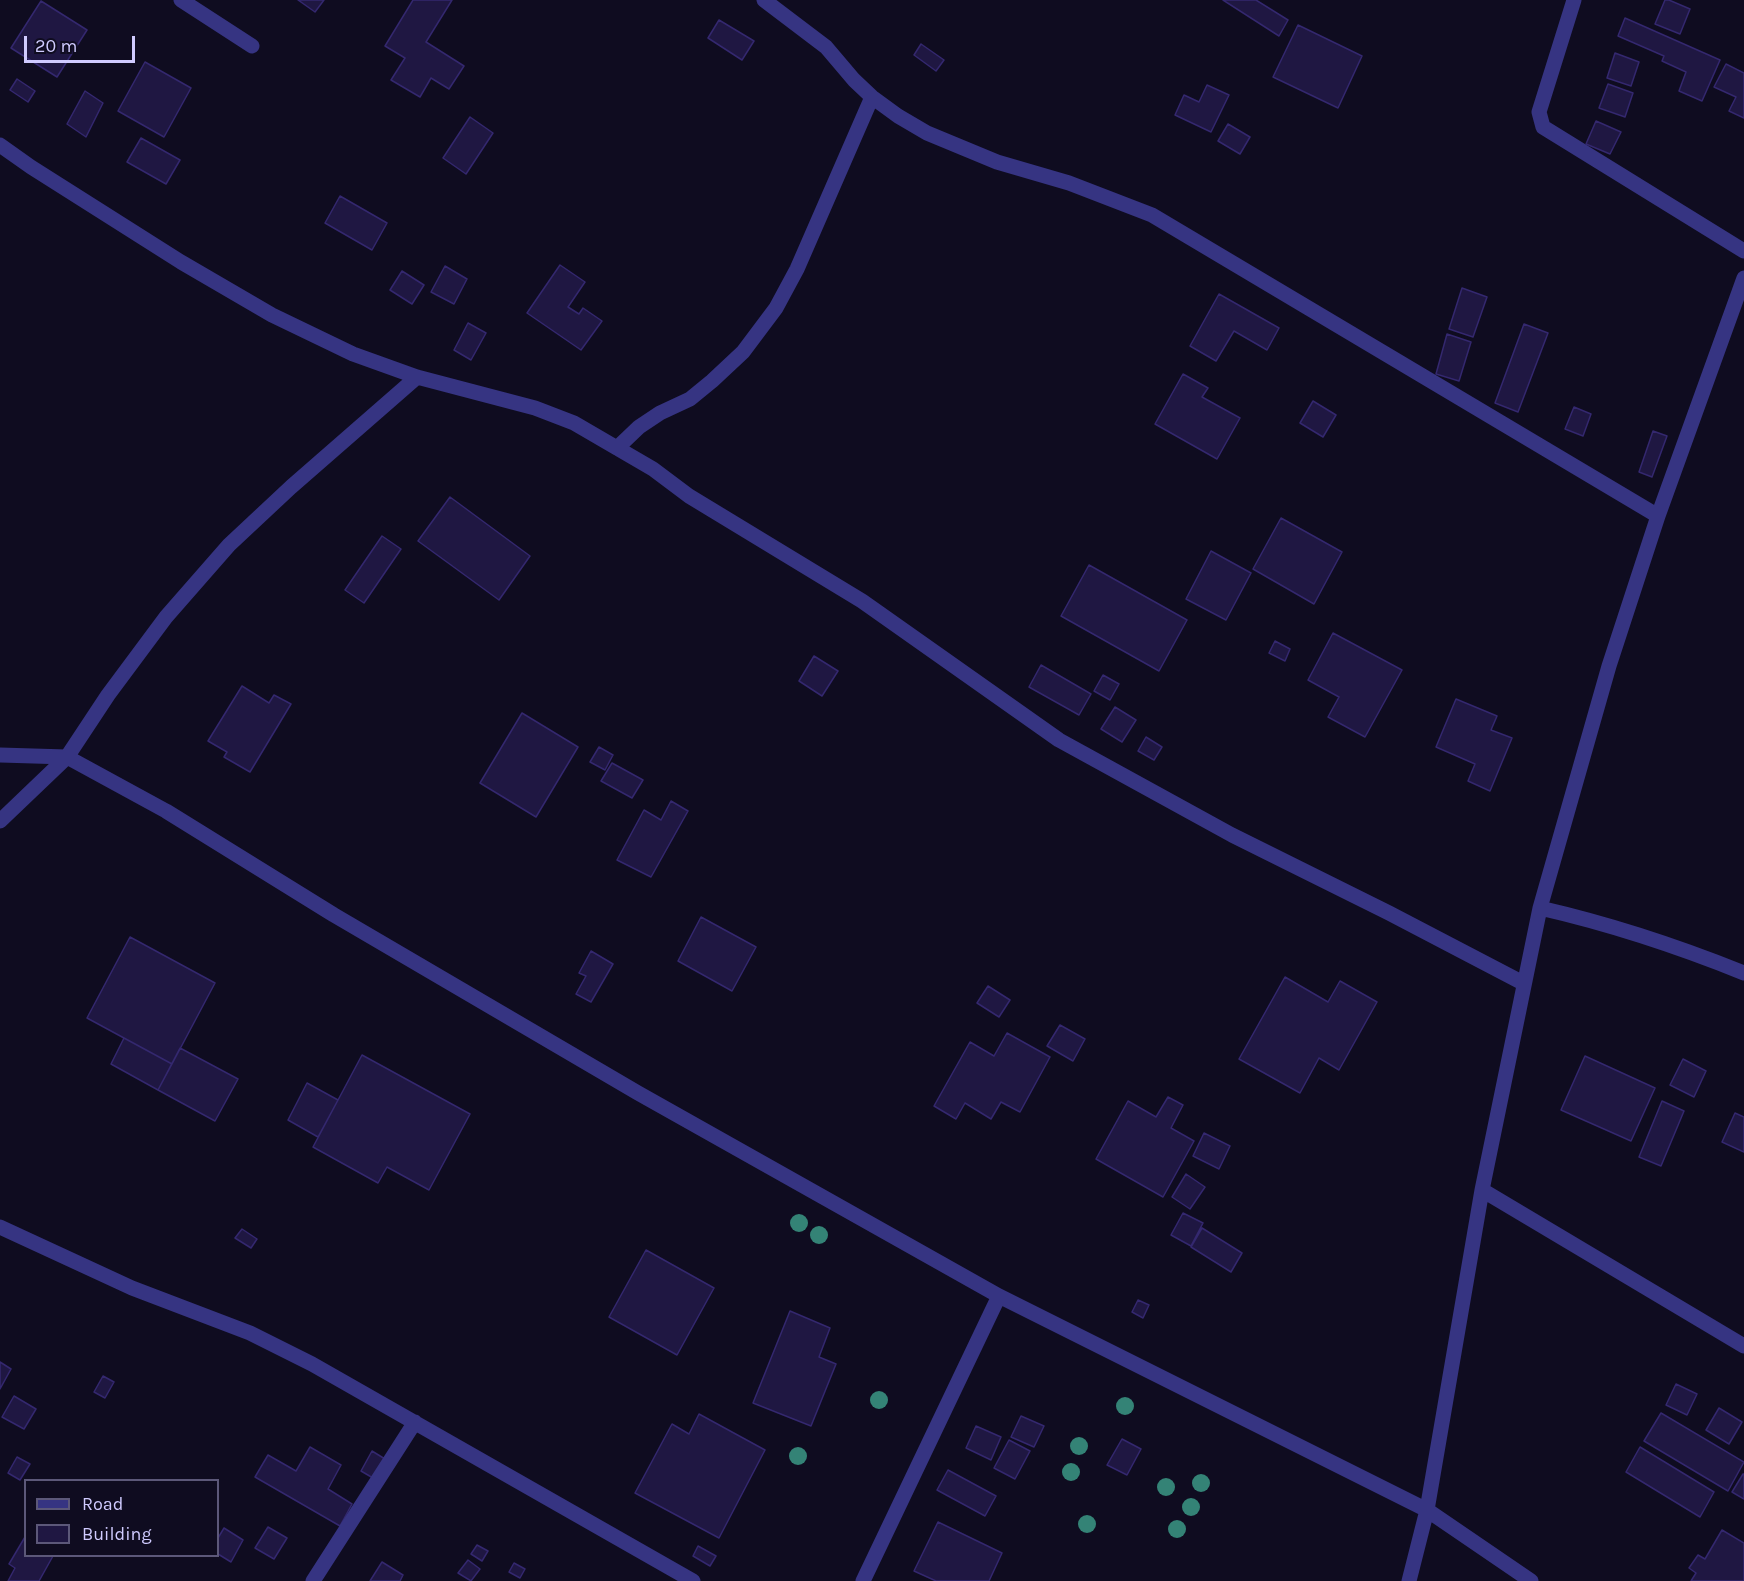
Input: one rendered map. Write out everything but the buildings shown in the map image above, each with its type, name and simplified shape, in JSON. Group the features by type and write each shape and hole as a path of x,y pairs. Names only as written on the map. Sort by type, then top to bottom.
{"street":[{"path":"181,0 252,46"},
{"path":"764,0 826,47 854,80 872,96 917,128 997,162 1069,183 1152,215 1658,516"},
{"path":"1574,0 1539,111 1543,127 1744,251"},
{"path":"617,447 639,427 660,413 690,399 712,381 743,352 776,308 797,269 872,96"},
{"path":"0,145 163,250 272,315 353,354 417,377 535,408 573,423 617,447 653,469 689,496 862,601 1059,740 1232,835 1523,983"},
{"path":"1409,1581 1427,1510 1482,1190 1540,908 1609,666 1658,516 1744,278"},
{"path":"0,821 67,757 108,695 166,617 229,545 291,487 417,377"},
{"path":"0,755 67,757 166,811 345,921 638,1093 999,1296 1427,1510 1531,1581"},
{"path":"1540,908 1644,936 1744,973"},
{"path":"1482,1190 1744,1346"},
{"path":"0,1227 132,1288 250,1334 312,1364 693,1581"},
{"path":"863,1581 999,1296"},
{"path":"313,1581 415,1422"}]}
